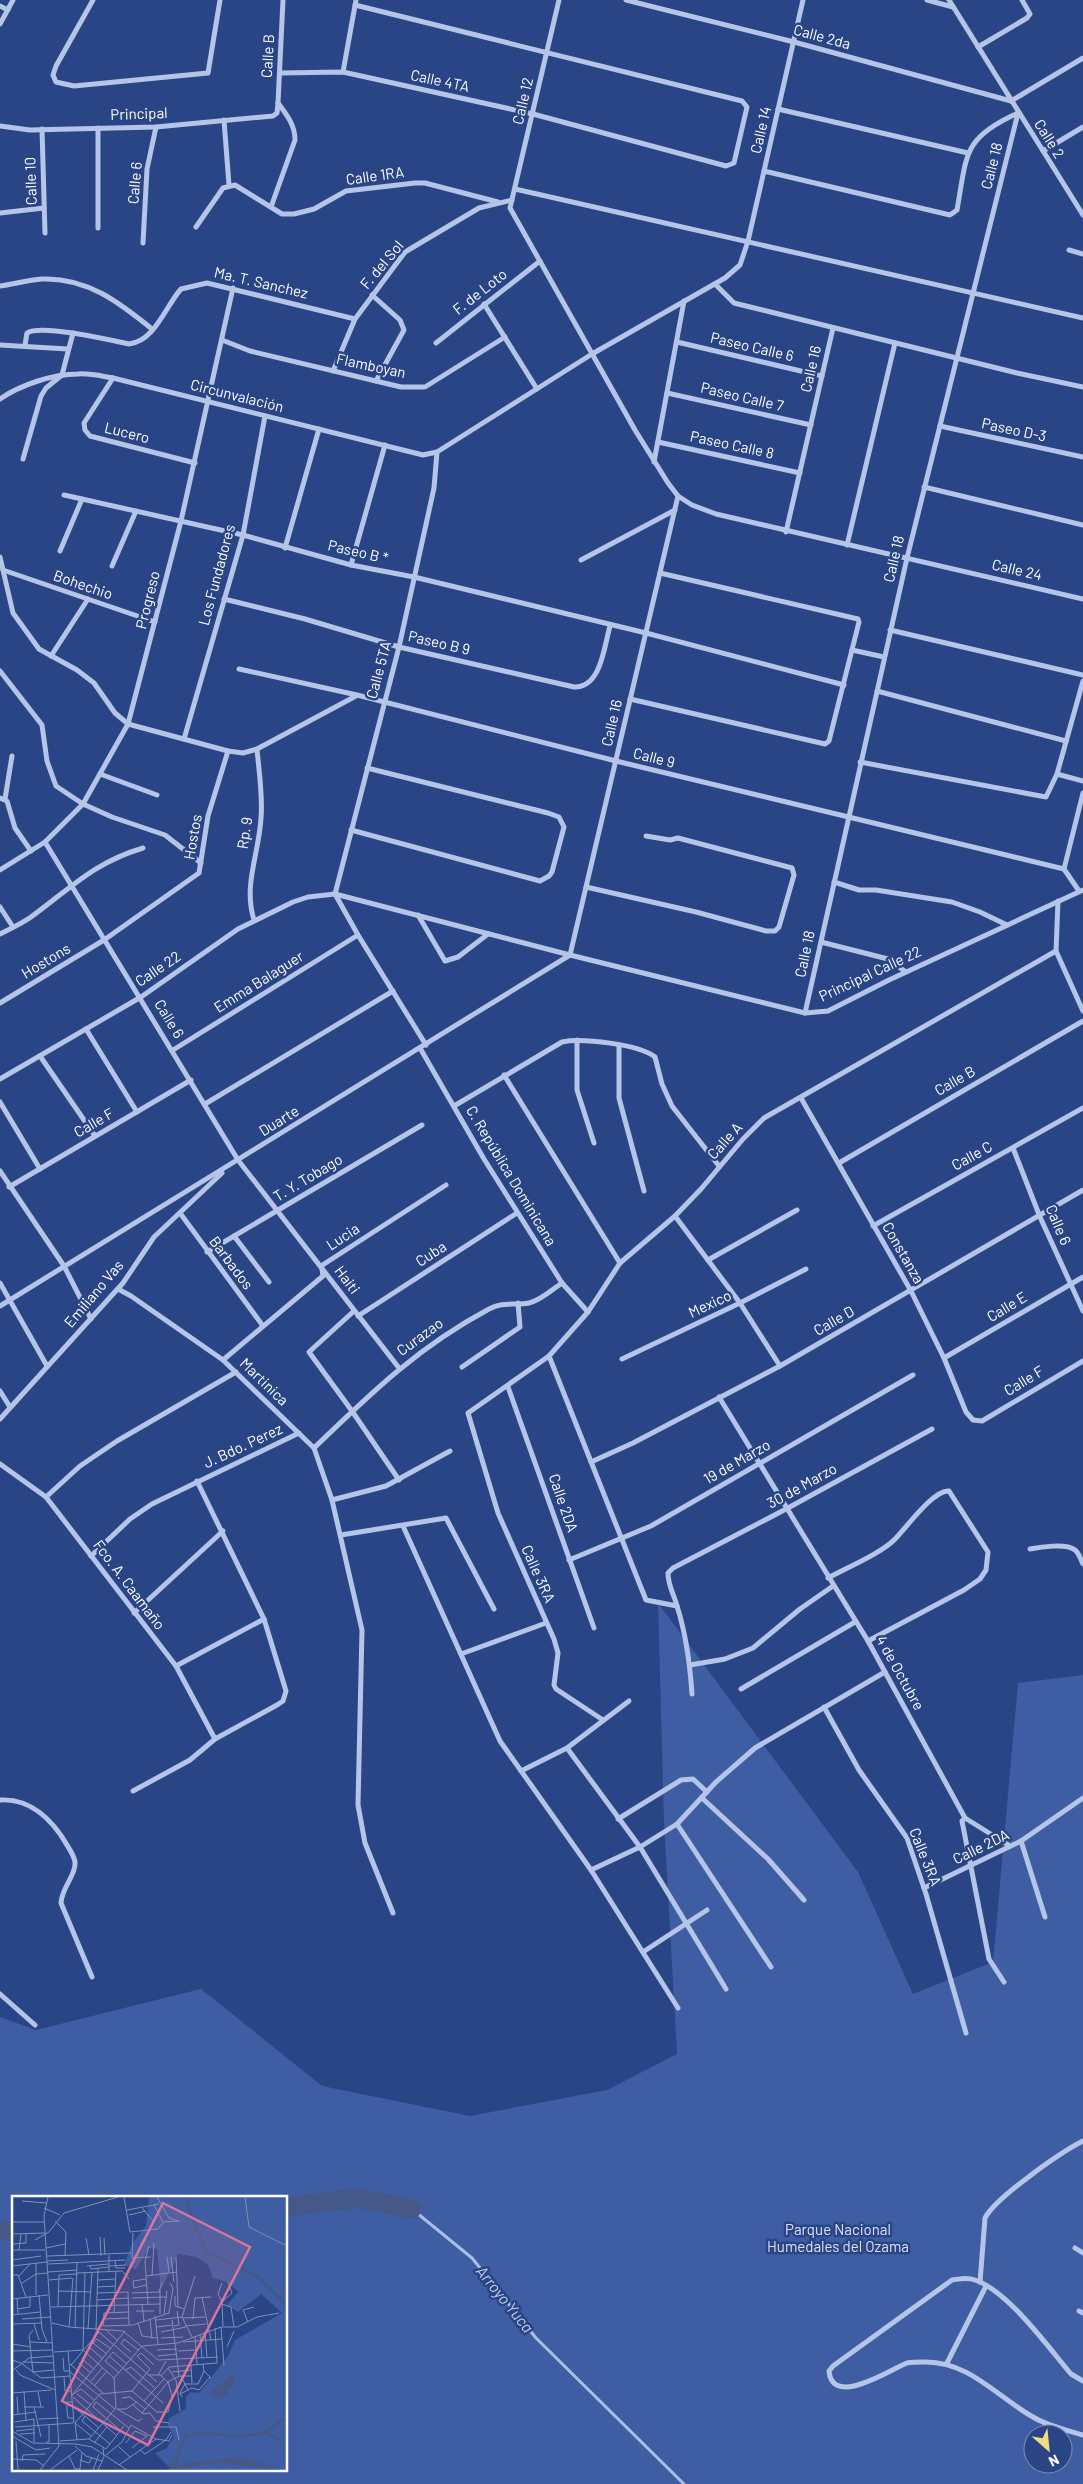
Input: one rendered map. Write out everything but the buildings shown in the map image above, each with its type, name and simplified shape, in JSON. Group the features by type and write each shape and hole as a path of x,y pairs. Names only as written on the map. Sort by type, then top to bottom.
{"street":[{"path":"0,24 13,0"},
{"path":"93,0 56,66 53,75 56,82 74,86 208,73 220,0"},
{"name":"Calle B","path":"277,113 283,0"},
{"name":"Calle 12","path":"540,261 510,208 559,0"},
{"name":"Calle 2da","path":"626,0 794,42 1011,101"},
{"name":"Calle 14","path":"715,284 734,272 740,265 748,241 803,0"},
{"path":"927,0 953,7"},
{"name":"Calle 2","path":"949,0 1083,215"},
{"path":"978,47 1027,18 1030,14 1022,0"},
{"path":"343,72 356,3 547,54"},
{"path":"0,6 8,10"},
{"name":"Calle 4TA","path":"280,73 343,72 532,114 726,166 734,163 747,107 742,101 547,54"},
{"path":"1011,101 1083,58"},
{"path":"271,206 295,140 295,131 290,119 278,103"},
{"path":"778,109 968,153"},
{"name":"Principal","path":"0,126 42,129 156,127 273,116 277,113"},
{"path":"764,171 950,215 957,210 968,153 977,139 996,123 1018,113"},
{"name":"Calle 18","path":"806,1013 890,630 1018,113"},
{"path":"196,226 223,188 229,185 224,120"},
{"name":"Calle 6","path":"144,242 147,170 156,127"},
{"path":"1043,151 1083,127"},
{"path":"98,128 98,228"},
{"name":"Calle 10","path":"42,129 45,233"},
{"name":"Calle 1RA","path":"229,185 235,185 282,214 294,214 314,208 346,191 415,183 425,183 498,202"},
{"path":"515,189 1083,318"},
{"name":"F. del Sol","path":"332,371 355,319 405,252 479,208 512,200"},
{"path":"0,212 44,208"},
{"path":"1070,250 1083,254"},
{"path":"540,261 654,462 678,496"},
{"name":"F. de Loto","path":"436,343 540,261"},
{"path":"0,286 43,279 94,288 115,300 152,329"},
{"name":"Ma. T. Sanchez","path":"25,345 26,335 32,330 72,333 129,344 138,343 152,329 181,289 207,283 355,319"},
{"path":"437,452 592,354 715,284 734,303 1083,387"},
{"name":"Progreso","path":"0,870 45,842 83,804 128,724 181,521 233,288"},
{"path":"372,294 400,320 404,330 376,381"},
{"path":"654,462 684,301"},
{"path":"484,304 538,389"},
{"name":"Calle 16","path":"786,532 833,328"},
{"path":"23,459 41,396 46,388 62,375 72,333"},
{"name":"Flamboyan","path":"222,340 250,351 401,387 425,387 505,337"},
{"name":"Paseo Calle 6","path":"677,342 822,376"},
{"path":"847,545 895,343"},
{"path":"0,345 68,349"},
{"name":"Circunvalación","path":"0,400 31,384 62,375 79,374 113,378 423,455 437,452"},
{"name":"Lucero","path":"113,378 84,423 87,434 194,463"},
{"name":"Paseo Calle 7","path":"667,393 811,425"},
{"name":"Los Fundadores","path":"184,739 243,535 265,416"},
{"name":"Paseo D-3","path":"940,426 1083,458"},
{"path":"285,548 319,429"},
{"name":"Paseo Calle 8","path":"658,442 800,473"},
{"path":"351,565 385,445"},
{"name":"Calle 5TA","path":"335,894 399,647 434,488 437,452"},
{"path":"924,487 1083,525"},
{"name":"Paseo B *","path":"64,494 243,535 351,565 414,577 844,685"},
{"name":"Calle 16","path":"570,955 678,496"},
{"name":"Calle 24","path":"678,496 692,505 716,514 786,532 946,566 1083,599"},
{"path":"60,551 82,499"},
{"path":"581,560 675,510"},
{"path":"112,566 136,511"},
{"path":"0,556 12,613 39,649 94,683 115,713 128,724 228,751 243,753 258,749 357,695"},
{"name":"Bohechio","path":"3,570 155,622"},
{"path":"630,699 825,744 829,741 859,622 858,619 660,573"},
{"path":"51,656 88,599"},
{"name":"Paseo B 9","path":"224,599 305,619 399,647 582,687 596,676 610,626"},
{"path":"890,630 1083,675"},
{"path":"852,650 884,657"},
{"name":"Calle 9","path":"239,669 357,695 383,704 1064,869"},
{"path":"0,671 42,725 47,761 53,783 83,804 112,817 165,835 201,863"},
{"path":"860,762 1043,798 1047,796 1057,774 1083,681"},
{"path":"876,691 1066,741"},
{"name":"Rp. 9","path":"254,920 249,896 261,820 258,749"},
{"name":"Hostos","path":"104,940 195,876 201,863 208,816 228,751"},
{"path":"12,756 2,799 15,828 31,850"},
{"path":"351,830 540,881 552,872 564,827 562,820 554,815 367,768"},
{"path":"100,774 157,795"},
{"path":"1057,774 1083,781"},
{"path":"1081,890 1064,869 1083,794"},
{"path":"586,887 696,912 766,931 779,927 794,875 792,868 678,838 670,840 646,836"},
{"name":"Calle 6","path":"45,842 141,997 238,1160"},
{"path":"0,934 30,918 71,885 107,860 143,848"},
{"path":"834,882 859,890 876,890 952,902 980,912 1007,925"},
{"name":"Principal Calle 22","path":"335,894 570,955 806,1013 828,1011 906,972 1081,890"},
{"name":"Calle 22","path":"0,1079 141,997 254,920 272,910 308,897 335,894"},
{"name":"C. República Dominicana","path":"335,894 393,991 454,1106 517,1213 562,1284 588,1312"},
{"path":"1058,901 1056,951 1083,1011"},
{"path":"0,907 13,927"},
{"path":"418,915 445,961 458,957 488,934"},
{"name":"Emma Balaguer","path":"173,1050 358,935"},
{"name":"Hostons","path":"0,1004 104,940"},
{"path":"821,942 888,958 906,972"},
{"name":"Calle A","path":"467,1415 549,1356 588,1312 620,1263 675,1216 764,1118 1056,951"},
{"name":"Duarte","path":"0,1306 570,955"},
{"path":"205,1104 393,991"},
{"name":"Calle B","path":"839,1163 1083,1021"},
{"path":"86,1029 137,1112"},
{"path":"577,1040 578,1090 594,1143"},
{"path":"454,1106 554,1045 577,1040 619,1045 646,1051 655,1057 666,1095 672,1106 719,1166"},
{"path":"619,1045 619,1098 644,1192"},
{"path":"40,1056 95,1136"},
{"path":"504,1075 620,1263"},
{"name":"Calle F","path":"10,1187 191,1080"},
{"name":"Constanza","path":"801,1098 911,1291 944,1358 966,1412 977,1422"},
{"path":"0,1102 40,1169"},
{"name":"Calle C","path":"873,1226 1083,1108"},
{"name":"T. Y. Tobago","path":"207,1252 422,1125"},
{"name":"Calle 6","path":"1013,1148 1040,1216 1083,1311"},
{"name":"Haiti","path":"238,1160 399,1368"},
{"name":"Emiliano Vas","path":"0,1418 118,1289 154,1237 230,1165"},
{"path":"0,1171 64,1266 91,1319"},
{"name":"Lucia","path":"223,1360 323,1276 321,1266 446,1184"},
{"name":"Calle D","path":"591,1462 633,1443 780,1366 1083,1190"},
{"path":"708,1260 797,1210"},
{"name":"Barbados","path":"180,1213 263,1326"},
{"name":"Cuba","path":"352,1411 309,1352 356,1313 517,1213"},
{"path":"675,1216 740,1303 780,1366"},
{"path":"234,1236 268,1282"},
{"name":"Mexico","path":"622,1359 740,1303 806,1269"},
{"name":"Calle E","path":"944,1358 1083,1277"},
{"path":"0,1283 48,1366"},
{"name":"Curazao","path":"314,1448 399,1368 434,1341 477,1315 500,1304 532,1302 562,1284"},
{"name":"Martinica","path":"118,1289 132,1296 223,1360 314,1448 332,1500 362,1630 358,1805 365,1843 393,1912"},
{"path":"462,1366 520,1327 518,1303"},
{"path":"549,1356 646,1600 678,1606 690,1665 692,1694"},
{"name":"Calle F","path":"977,1422 1083,1361"},
{"path":"46,1496 80,1466 117,1441 236,1372"},
{"name":"19 de Marzo","path":"569,1560 651,1526 913,1375"},
{"name":"Calle 2DA","path":"508,1387 594,1628"},
{"path":"0,1391 10,1407"},
{"name":"4 de Octubre","path":"719,1398 868,1641 965,1818 962,1822 990,1959 1004,1982"},
{"path":"352,1411 399,1480"},
{"name":"Calle 3RA","path":"467,1415 498,1514 558,1653 554,1685 556,1689 603,1720"},
{"name":"30 de Marzo","path":"678,1606 668,1583 668,1573 682,1563 788,1508 932,1429"},
{"name":"J. Bdo. Perez","path":"91,1556 152,1504 300,1433"},
{"path":"332,1500 379,1488 399,1480 450,1451"},
{"name":"Fco. A. Caamaño","path":"0,1464 46,1496 176,1666 216,1739"},
{"path":"133,1791 190,1760 216,1739 277,1705 285,1696 286,1691 264,1619 198,1481"},
{"path":"828,1578 892,1542 919,1512 943,1492 949,1491 988,1552 986,1570 980,1579 964,1590 868,1641"},
{"path":"340,1535 446,1518 494,1609"},
{"path":"403,1526 494,1731 591,1870 678,2008"},
{"path":"134,1613 223,1531"},
{"path":"1030,1549 1047,1546 1072,1548 1076,1551 1083,1564"},
{"path":"690,1665 725,1659 753,1648 800,1609 833,1586"},
{"path":"176,1666 264,1619"},
{"path":"741,1689 855,1622"},
{"path":"461,1654 546,1623"},
{"path":"591,1870 640,1847 677,1824 734,1765 755,1748 885,1672"},
{"path":"521,1771 567,1748 629,1701"},
{"name":"Calle 3RA","path":"824,1708 859,1770 907,1838 924,1888 966,2033"},
{"path":"567,1748 640,1847 726,1989"},
{"path":"618,1819 681,1780 693,1779 707,1792"},
{"path":"702,1798 768,1859 804,1900"},
{"name":"Calle 2DA","path":"924,1888 1021,1841 1083,1798"},
{"path":"0,1800 22,1802 42,1814 56,1827 71,1851 75,1862 74,1870 61,1893 61,1903 92,1977"},
{"path":"965,1818 1010,1846"},
{"path":"677,1824 771,1968"},
{"path":"1021,1841 1045,1917"},
{"path":"643,1952 707,1910"},
{"path":"0,1994 35,2025"},
{"path":"980,2282 985,2218 988,2211 997,2201 1083,2141"},
{"path":"1075,2248 1083,2252"},
{"path":"1083,2381 1070,2374 1012,2306 980,2282 966,2278 952,2280 833,2366 829,2371 831,2380 835,2384 850,2386 867,2383 908,2363 947,2363 982,2380 1031,2416 1046,2424 1083,2435"},
{"path":"947,2363 986,2286"}],"green space":[{"name":"Parque Nacional Humedales del Ozama","path":"658,1603 858,1872 913,1994 993,1962 1018,1683 1083,1675 1083,2484 0,2484 0,2017 36,2030 201,1989 322,2086 470,2116 607,2090 677,2054 664,1821"}],"waterway":[{"name":"Arroyo Yuca","path":"288,2207 358,2198 412,2209"},
{"name":"Arroyo Yuca","path":"412,2209 472,2258 536,2338 684,2484"},
{"name":"Arroyo Yuca","path":"0,2231 12,2231"}]}
